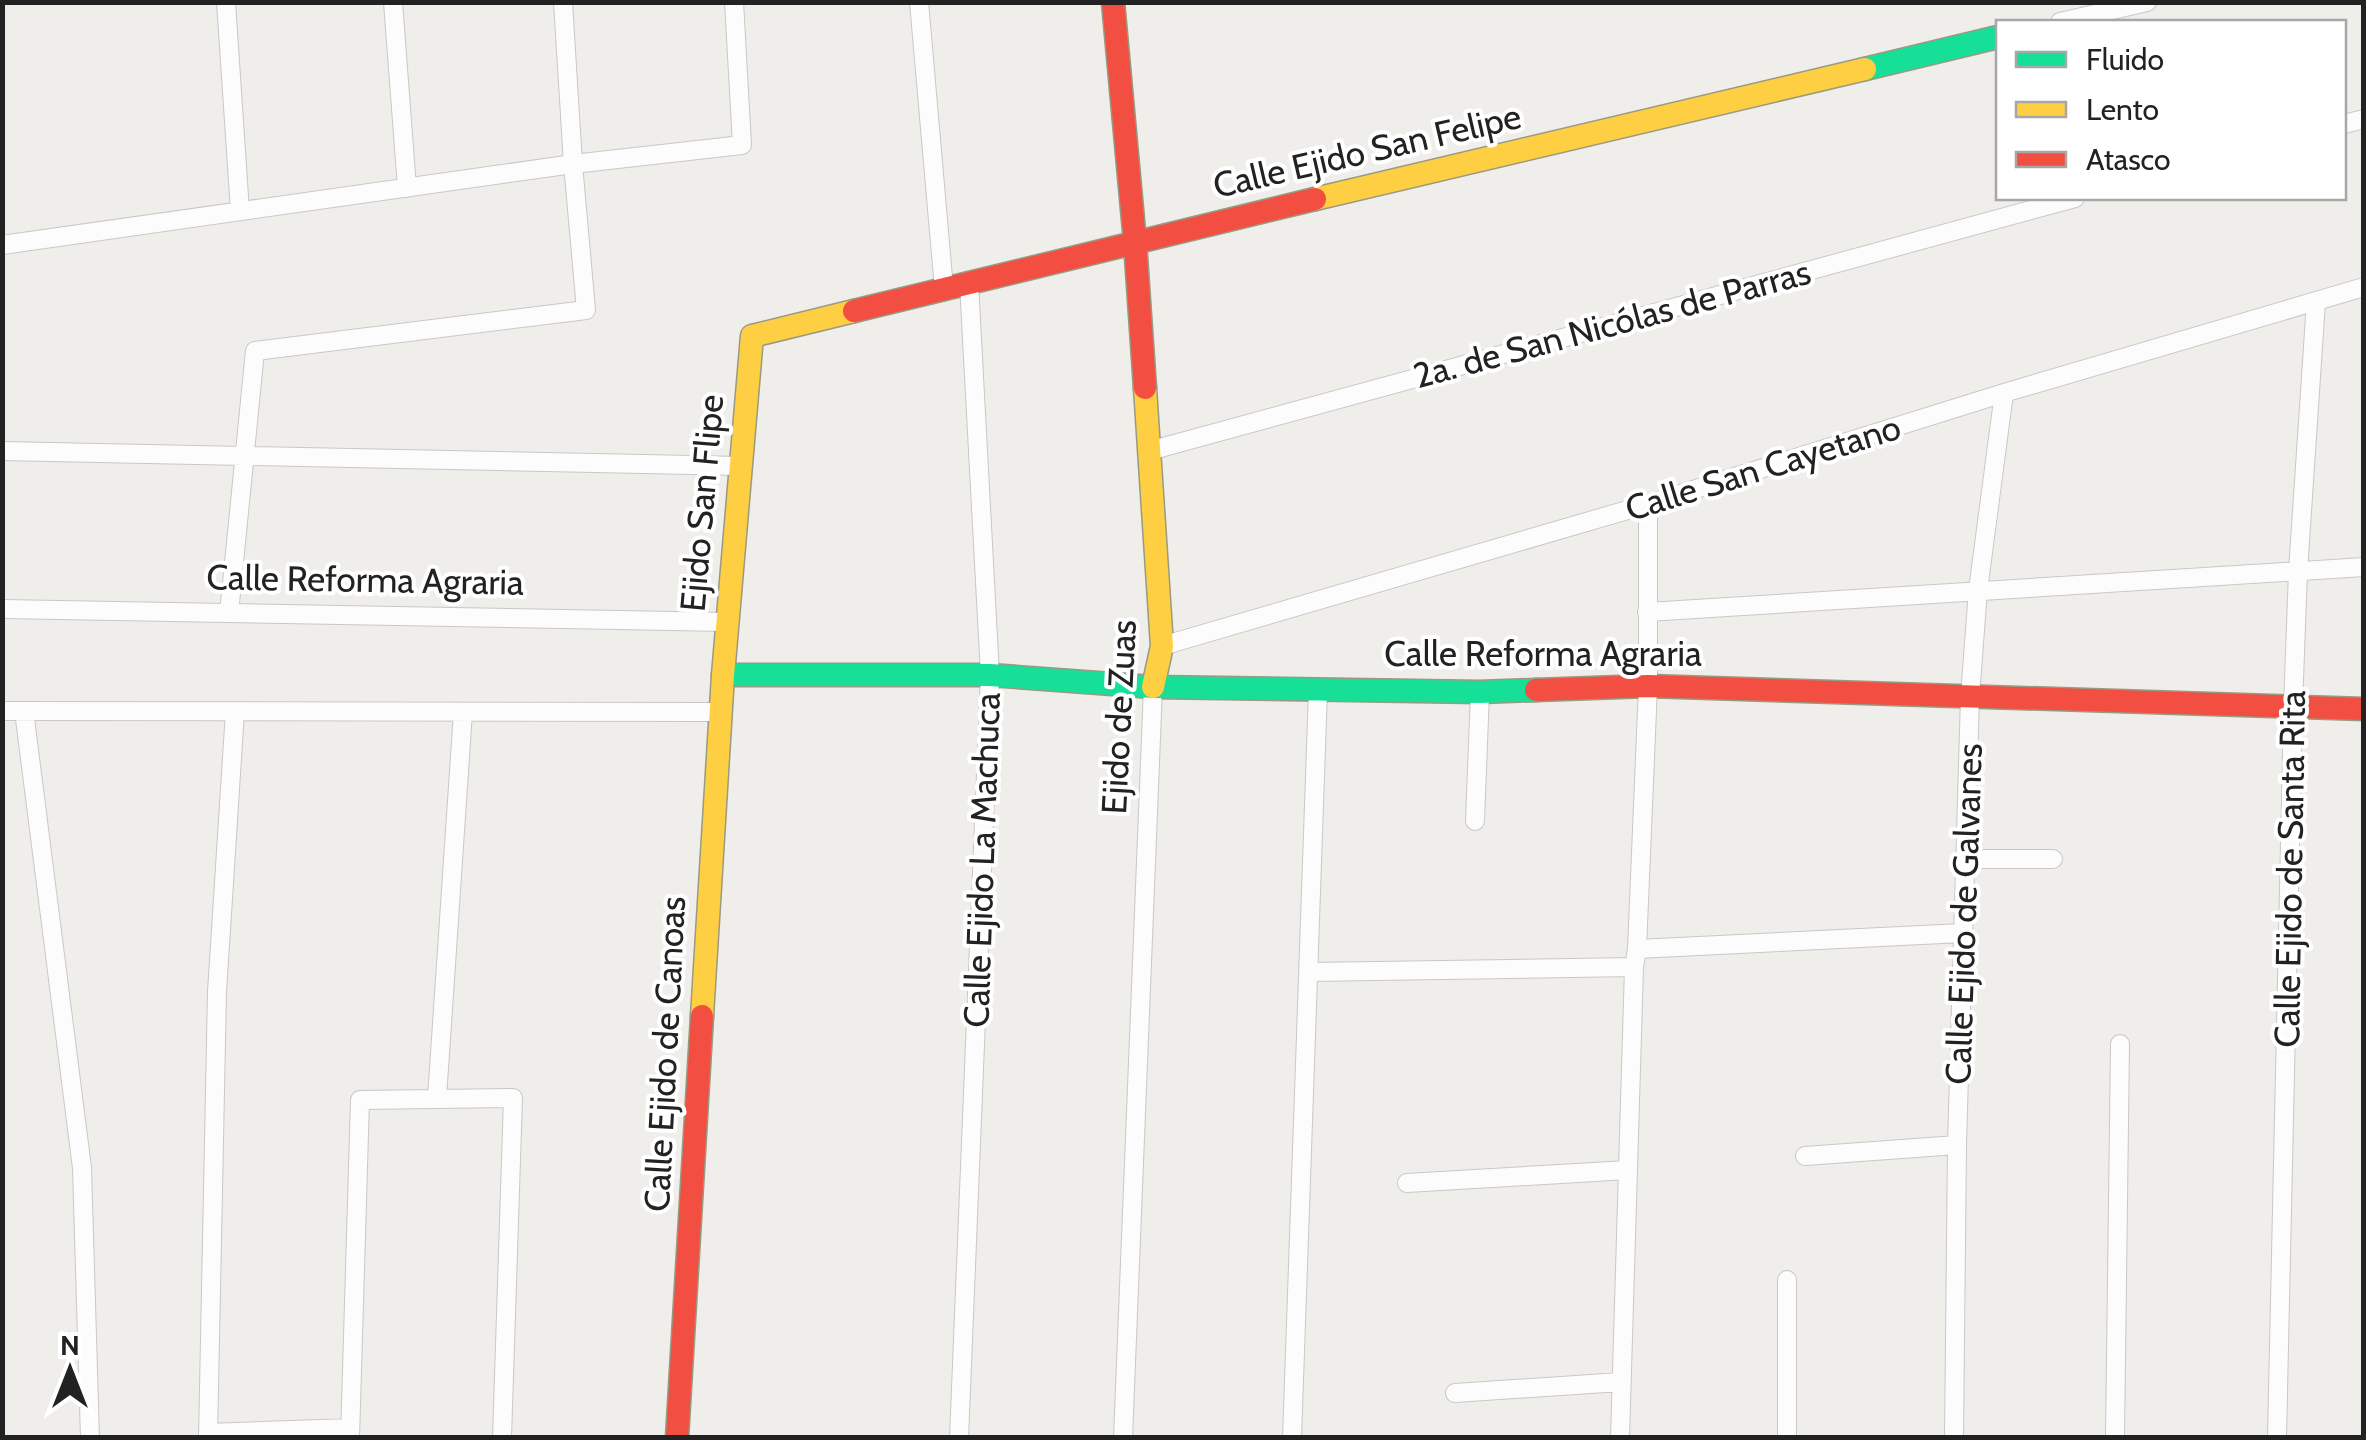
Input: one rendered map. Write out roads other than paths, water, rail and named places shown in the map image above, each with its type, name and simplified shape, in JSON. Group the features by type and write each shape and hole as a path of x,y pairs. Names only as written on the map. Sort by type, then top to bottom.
{"street":[{"path":"226,2 240,211"},
{"path":"394,2 406,188"},
{"path":"228,613 255,351 586,310 563,2"},
{"path":"2,245 573,164 742,146 734,2"},
{"path":"919,2 944,289"},
{"name":"Ejido de Zuas","path":"1113,2 1135,242 1162,646 1154,686 1123,1438"},
{"path":"2065,20 2095,8 2146,2"},
{"name":"Calle Ejido San Felipe","path":"752,336 1996,37"},
{"name":"2a. de San Nicólas de Parras","path":"1148,451 2068,200"},
{"name":"Calle Ejido La Machuca","path":"959,1438 990,675 969,282"},
{"name":"Calle San Cayetano","path":"1162,646 2364,288"},
{"name":"Calle Ejido de Santa Rita","path":"2278,1438 2293,707 2316,302"},
{"name":"Ejido San Flipe","path":"722,675 752,336"},
{"name":"Calle Ejido de Galvanes","path":"1954,1438 1956,1144 1970,696 1978,590 2004,393"},
{"path":"2,451 741,466"},
{"path":"1620,1438 1648,686 1648,504"},
{"path":"1647,612 2364,567"},
{"name":"Calle Reforma Agraria","path":"2,609 727,622"},
{"name":"Calle Reforma Agraria","path":"722,675 990,675 1154,686 1480,692 1648,686 2364,709"},
{"name":"Calle Ejido de Canoas","path":"677,1438 722,675"},
{"path":"1292,1438 1318,690"},
{"path":"1475,821 1480,692"},
{"path":"2,711 721,712"},
{"path":"24,711 82,1168 90,1438"},
{"path":"235,711 217,992 208,1435 350,1433 360,1100 514,1098 502,1438"},
{"path":"437,1098 464,712"},
{"path":"1966,859 2053,859"},
{"path":"1308,972 1636,958 1964,932"},
{"path":"2116,1438 2120,1044"},
{"path":"1805,1156 1956,1144"},
{"path":"1407,1183 1628,1170"},
{"path":"1787,1280 1787,1438"},
{"path":"1455,1393 1620,1382"}]}
